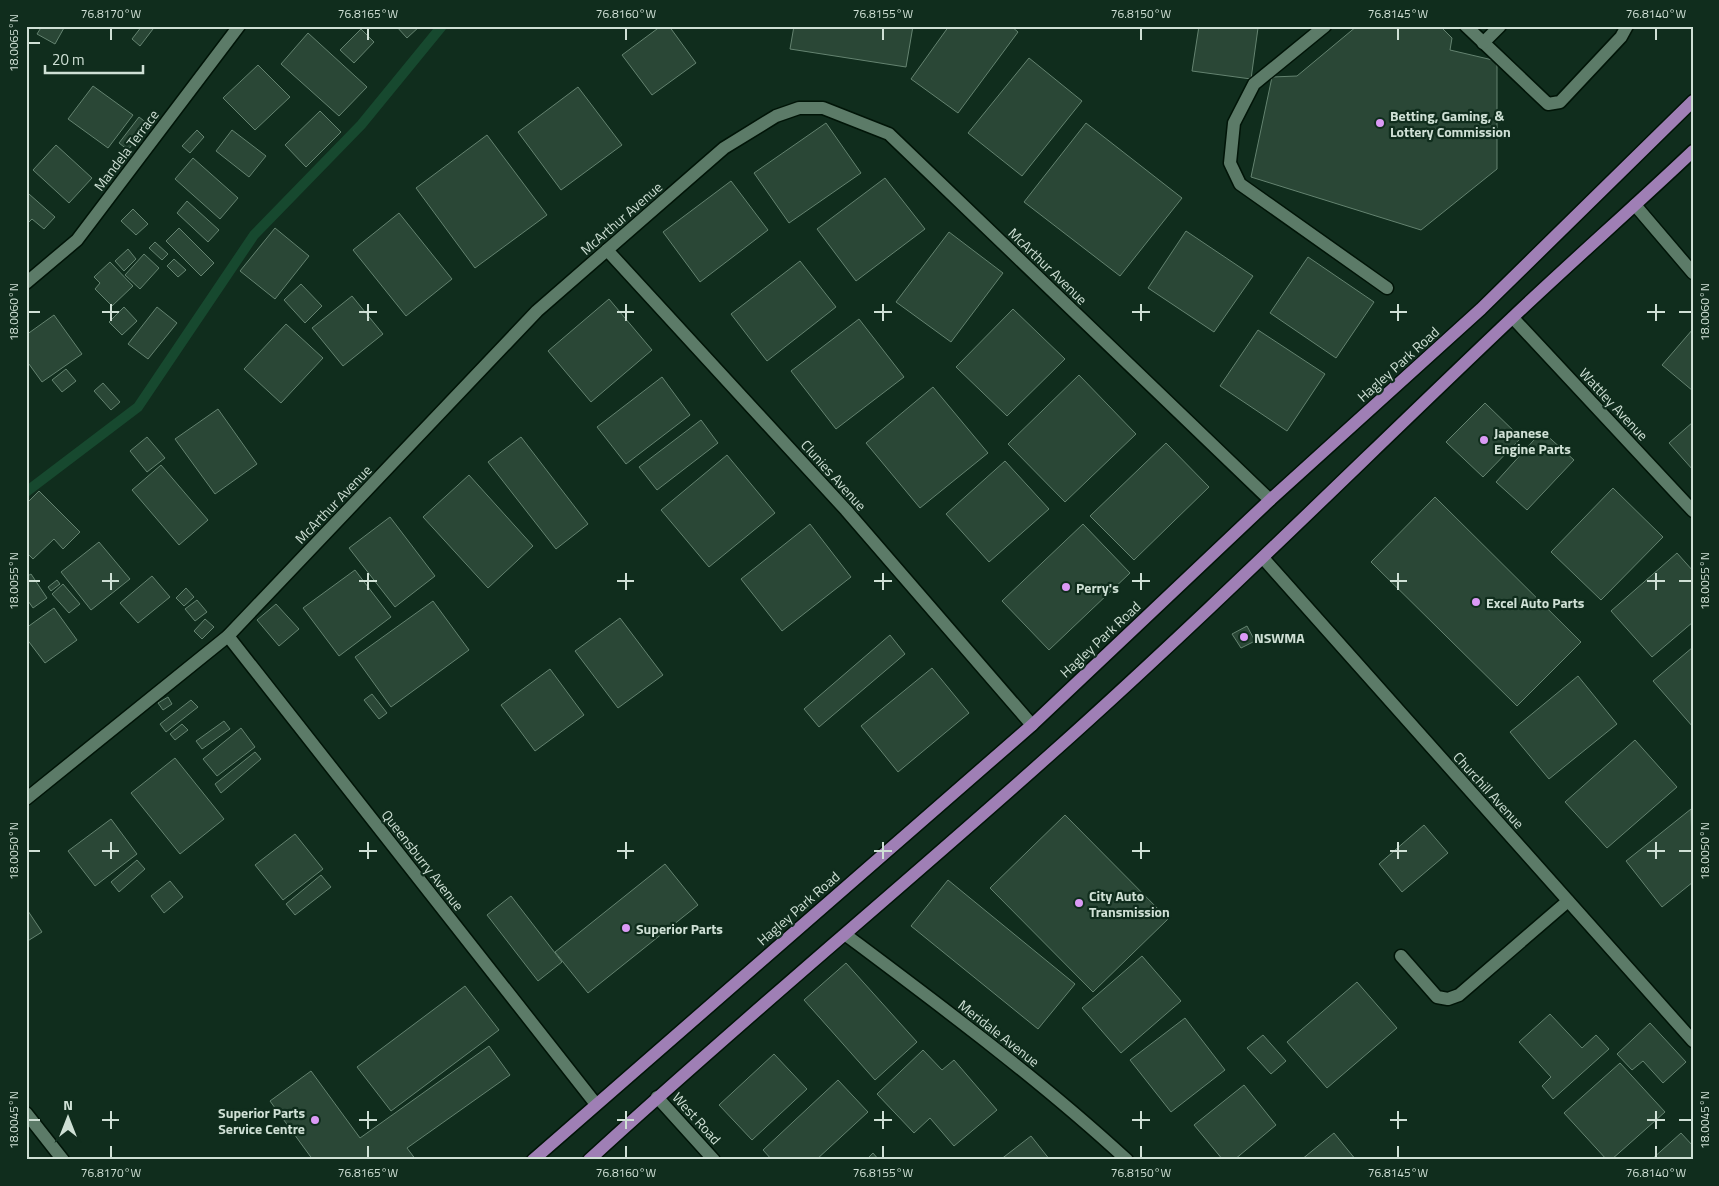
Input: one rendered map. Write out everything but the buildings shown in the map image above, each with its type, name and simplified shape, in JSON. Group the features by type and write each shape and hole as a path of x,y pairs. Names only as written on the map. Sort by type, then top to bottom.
{"main road":[{"name":"Hagley Park Road","path":"533,1160 595,1103 1032,725 1270,500 1481,309 1693,101"},
{"path":"589,1160 657,1097 846,935 1055,751 1263,558 1513,318 1693,150"}],"street":[{"name":"Mandela Terrace","path":"26,283 77,240 239,26"},
{"path":"1325,26 1254,84 1234,123 1230,163 1240,184 1387,288"},
{"path":"1466,26 1548,104 1553,105 1560,102 1621,37 1627,26"},
{"path":"1483,43 1500,26"},
{"name":"McArthur Avenue","path":"26,799 228,636 537,311 724,148 776,116 799,108 824,108 889,134 1270,500"},
{"path":"1635,205 1693,273"},
{"name":"Clunies Avenue","path":"607,250 846,510 1032,725"},
{"name":"Wattley Avenue","path":"1513,318 1693,512"},
{"name":"Churchill Avenue","path":"1263,558 1693,1041"},
{"name":"Queensburry Avenue","path":"228,636 595,1103"},
{"path":"1401,956 1437,996 1448,999 1459,995 1568,901"},
{"name":"Meridale Avenue","path":"846,935 939,1005 1079,1116 1127,1160"},
{"name":"West Road","path":"657,1097 714,1160"},
{"path":"26,1114 63,1160"}],"waterway":[{"path":"26,492 138,407 254,235 361,125 442,26"}],"place":[{"name":"Betting, Gaming, & Lottery Commission","path":"1380,123"},
{"name":"Japanese Engine Parts","path":"1484,440"},
{"name":"Perry's","path":"1066,587"},
{"name":"Excel Auto Parts","path":"1476,602"},
{"name":"NSWMA","path":"1244,637"},
{"name":"City Auto Transmission","path":"1079,903"},
{"name":"Superior Parts","path":"626,928"},
{"name":"Superior Parts Service Centre","path":"315,1120"}]}
